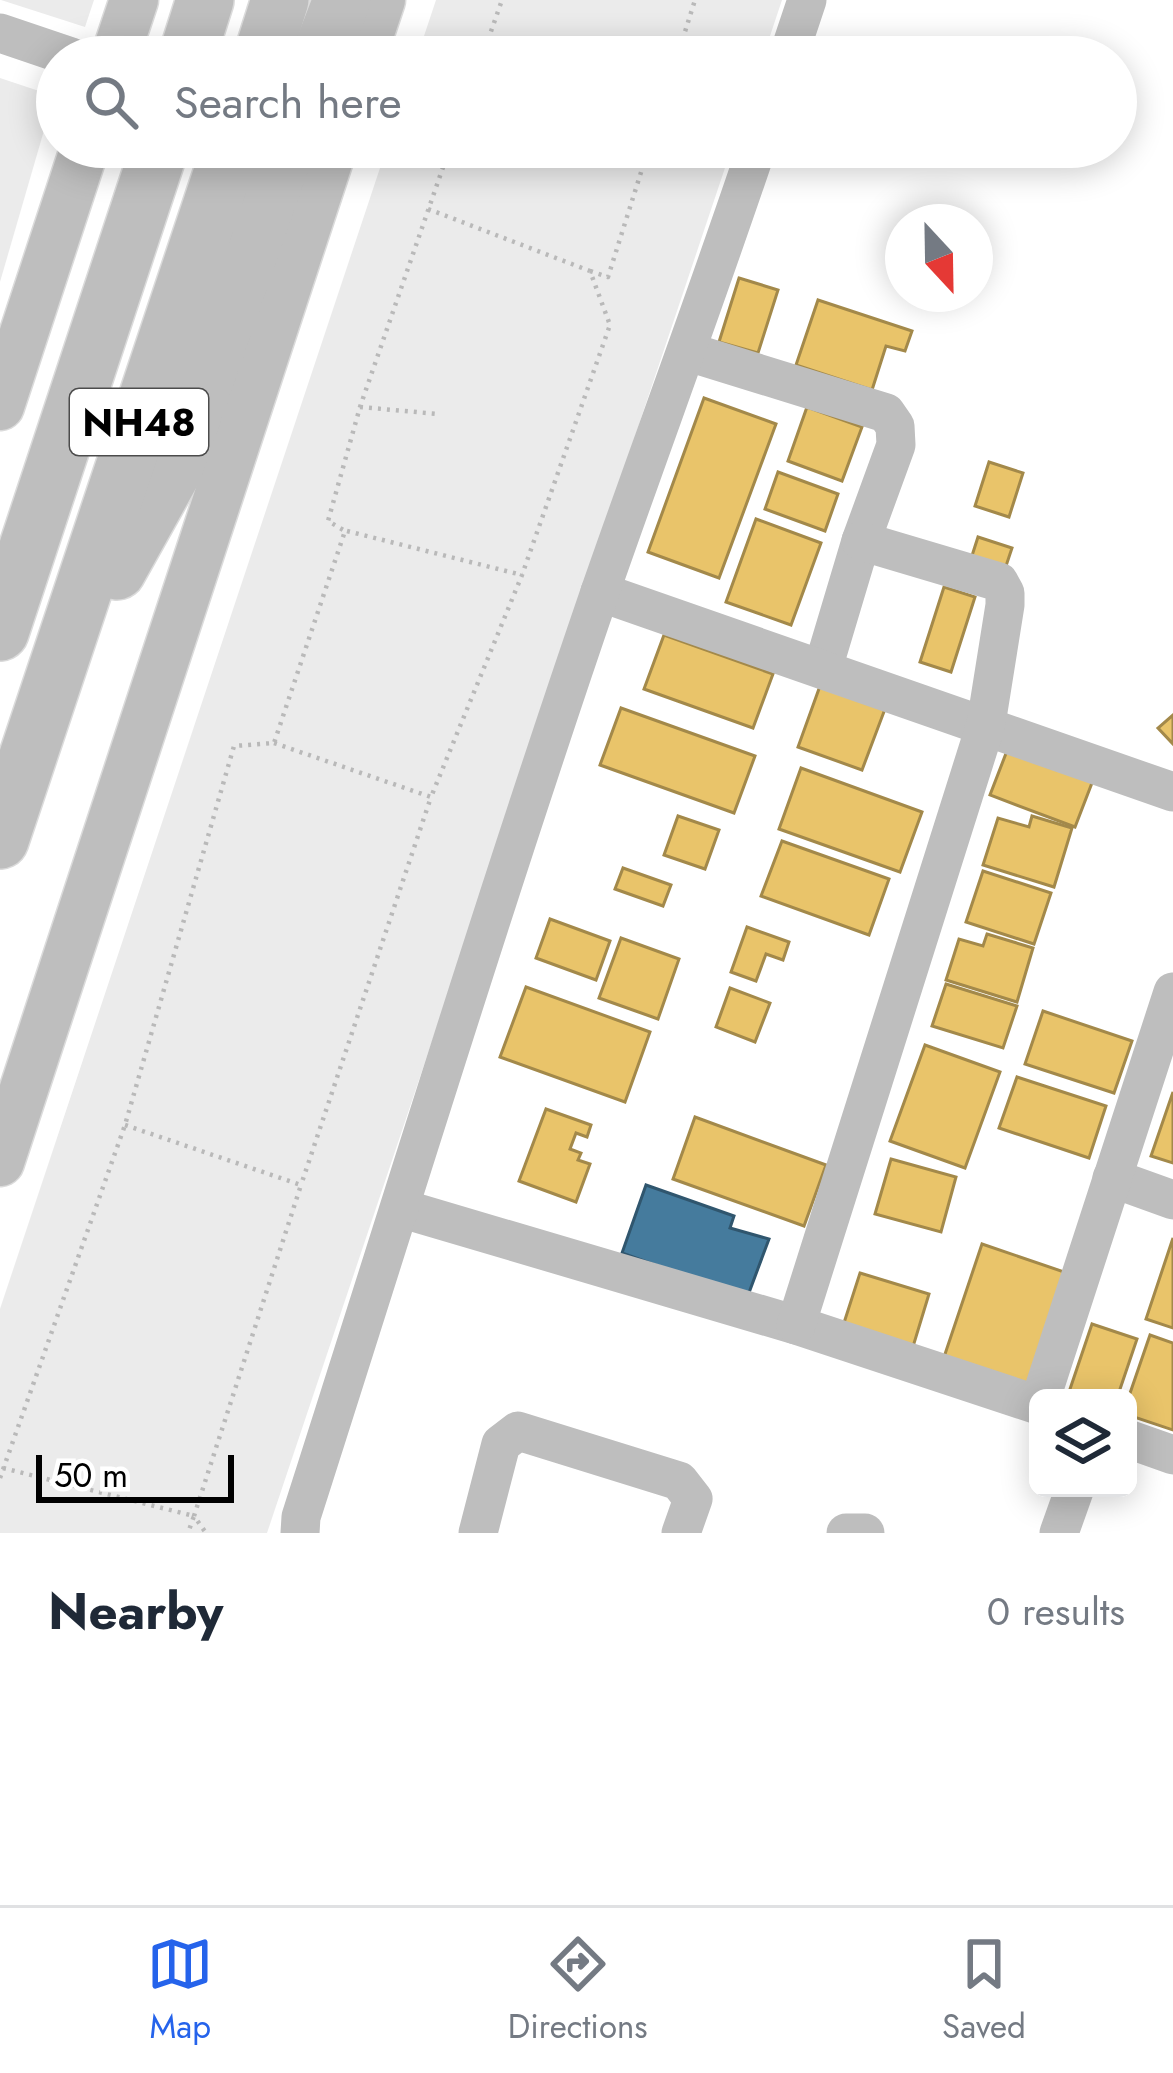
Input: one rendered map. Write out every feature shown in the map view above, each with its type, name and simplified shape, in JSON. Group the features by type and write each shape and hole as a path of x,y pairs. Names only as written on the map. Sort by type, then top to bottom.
{"highway":[{"path":"328,36 342,0"},
{"path":"130,245 135,168"},
{"name":"NH48","path":"0,632 154,168"},
{"name":"NH48","path":"0,840 225,168"},
{"path":"47,697 174,469 279,168"}],"main road":[{"path":"122,36 134,0"},
{"path":"369,36 381,0"},
{"path":"0,406 79,168"},
{"path":"0,1162 326,168"}],"street":[{"path":"795,36 807,0"},
{"path":"0,33 36,45"},
{"path":"300,1533 400,1208 601,592 751,168"},
{"path":"688,352 886,413 895,426 896,445 823,668"},
{"path":"796,1325 986,724 1005,605 999,582 861,541"},
{"path":"601,592 1173,792"},
{"path":"1044,1389 1173,992"},
{"path":"1112,1178 1173,1200"},
{"path":"400,1208 1029,1399"},
{"path":"478,1533 501,1444 518,1431 679,1481 693,1499 681,1533"},
{"path":"1137,1442 1173,1455"},
{"path":"1060,1533 1072,1497"},
{"path":"846,1533 865,1533"}],"path":[{"path":"489,36 502,0"},
{"path":"684,36 695,0"},
{"path":"442,168 360,407 328,521 345,531 522,575"},
{"path":"428,208 608,277 642,168"},
{"path":"188,1533 431,797 522,575 610,325 590,271"},
{"path":"360,407 438,414"},
{"path":"274,743 345,531"},
{"path":"0,1478 125,1125 234,746 274,743 431,797"},
{"path":"125,1125 301,1185"},
{"path":"3,1468 194,1516 206,1533"}],"shaded area":[{"path":"1,0 94,0 85,27"},
{"path":"436,0 782,0 770,36 424,36"},
{"path":"0,78 36,90 36,158 0,282"},
{"path":"380,168 725,168 267,1533 0,1533 0,1309"}],"building: Homes":[{"path":"739,278 778,290 758,353 719,342"},
{"path":"818,300 912,331 905,351 886,346 872,390 796,365"},
{"path":"704,398 776,424 719,578 648,552"},
{"path":"807,407 862,427 842,481 788,461"},
{"path":"989,462 1023,473 1009,517 975,506"},
{"path":"778,472 838,494 825,531 765,509"},
{"path":"756,519 821,543 791,625 726,602"},
{"path":"978,537 1012,548 1003,575 969,565"},
{"path":"944,587 975,597 951,672 920,662"},
{"path":"664,635 773,674 753,728 644,689"},
{"path":"820,686 885,709 862,770 798,747"},
{"path":"621,708 755,756 734,813 600,765"},
{"path":"1173,715 1173,744 1158,728"},
{"path":"1010,743 1095,775 1075,827 990,795"},
{"path":"801,768 922,812 900,872 779,829"},
{"path":"678,816 719,830 705,869 664,855"},
{"path":"1032,816 1072,828 1054,887 983,865 998,818 1029,827"},
{"path":"782,841 889,879 869,935 761,896"},
{"path":"623,868 671,885 663,906 615,889"},
{"path":"983,871 1051,893 1034,944 966,922"},
{"path":"550,919 610,941 596,980 536,958"},
{"path":"747,927 789,942 783,960 766,954 756,981 731,972"},
{"path":"987,934 1033,948 1017,1002 946,980 959,939 983,946"},
{"path":"621,938 679,959 658,1019 599,998"},
{"path":"946,984 1017,1006 1003,1048 932,1026"},
{"path":"526,987 650,1032 625,1102 500,1057"},
{"path":"730,988 770,1003 755,1042 716,1027"},
{"path":"1043,1011 1132,1041 1114,1093 1025,1064"},
{"path":"925,1045 1000,1072 965,1168 890,1141"},
{"path":"1017,1077 1106,1106 1089,1158 999,1128"},
{"path":"1173,1092 1173,1163 1151,1156"},
{"path":"546,1109 591,1125 587,1137 576,1133 570,1149 581,1153 578,1160 590,1164 576,1202 519,1181"},
{"path":"695,1117 826,1165 804,1226 673,1179"},
{"path":"891,1159 956,1177 941,1232 875,1214"},
{"path":"1173,1238 1173,1328 1146,1319"},
{"path":"982,1244 1067,1273 1027,1391 942,1363"},
{"path":"860,1273 929,1294 912,1350 842,1329"},
{"path":"1092,1324 1137,1339 1120,1389 1070,1389"},
{"path":"1150,1335 1173,1343 1173,1430 1137,1418 1137,1389 1131,1389"}],"building: Public":[{"path":"646,1185 734,1216 730,1228 769,1239 747,1298 622,1253"}]}
